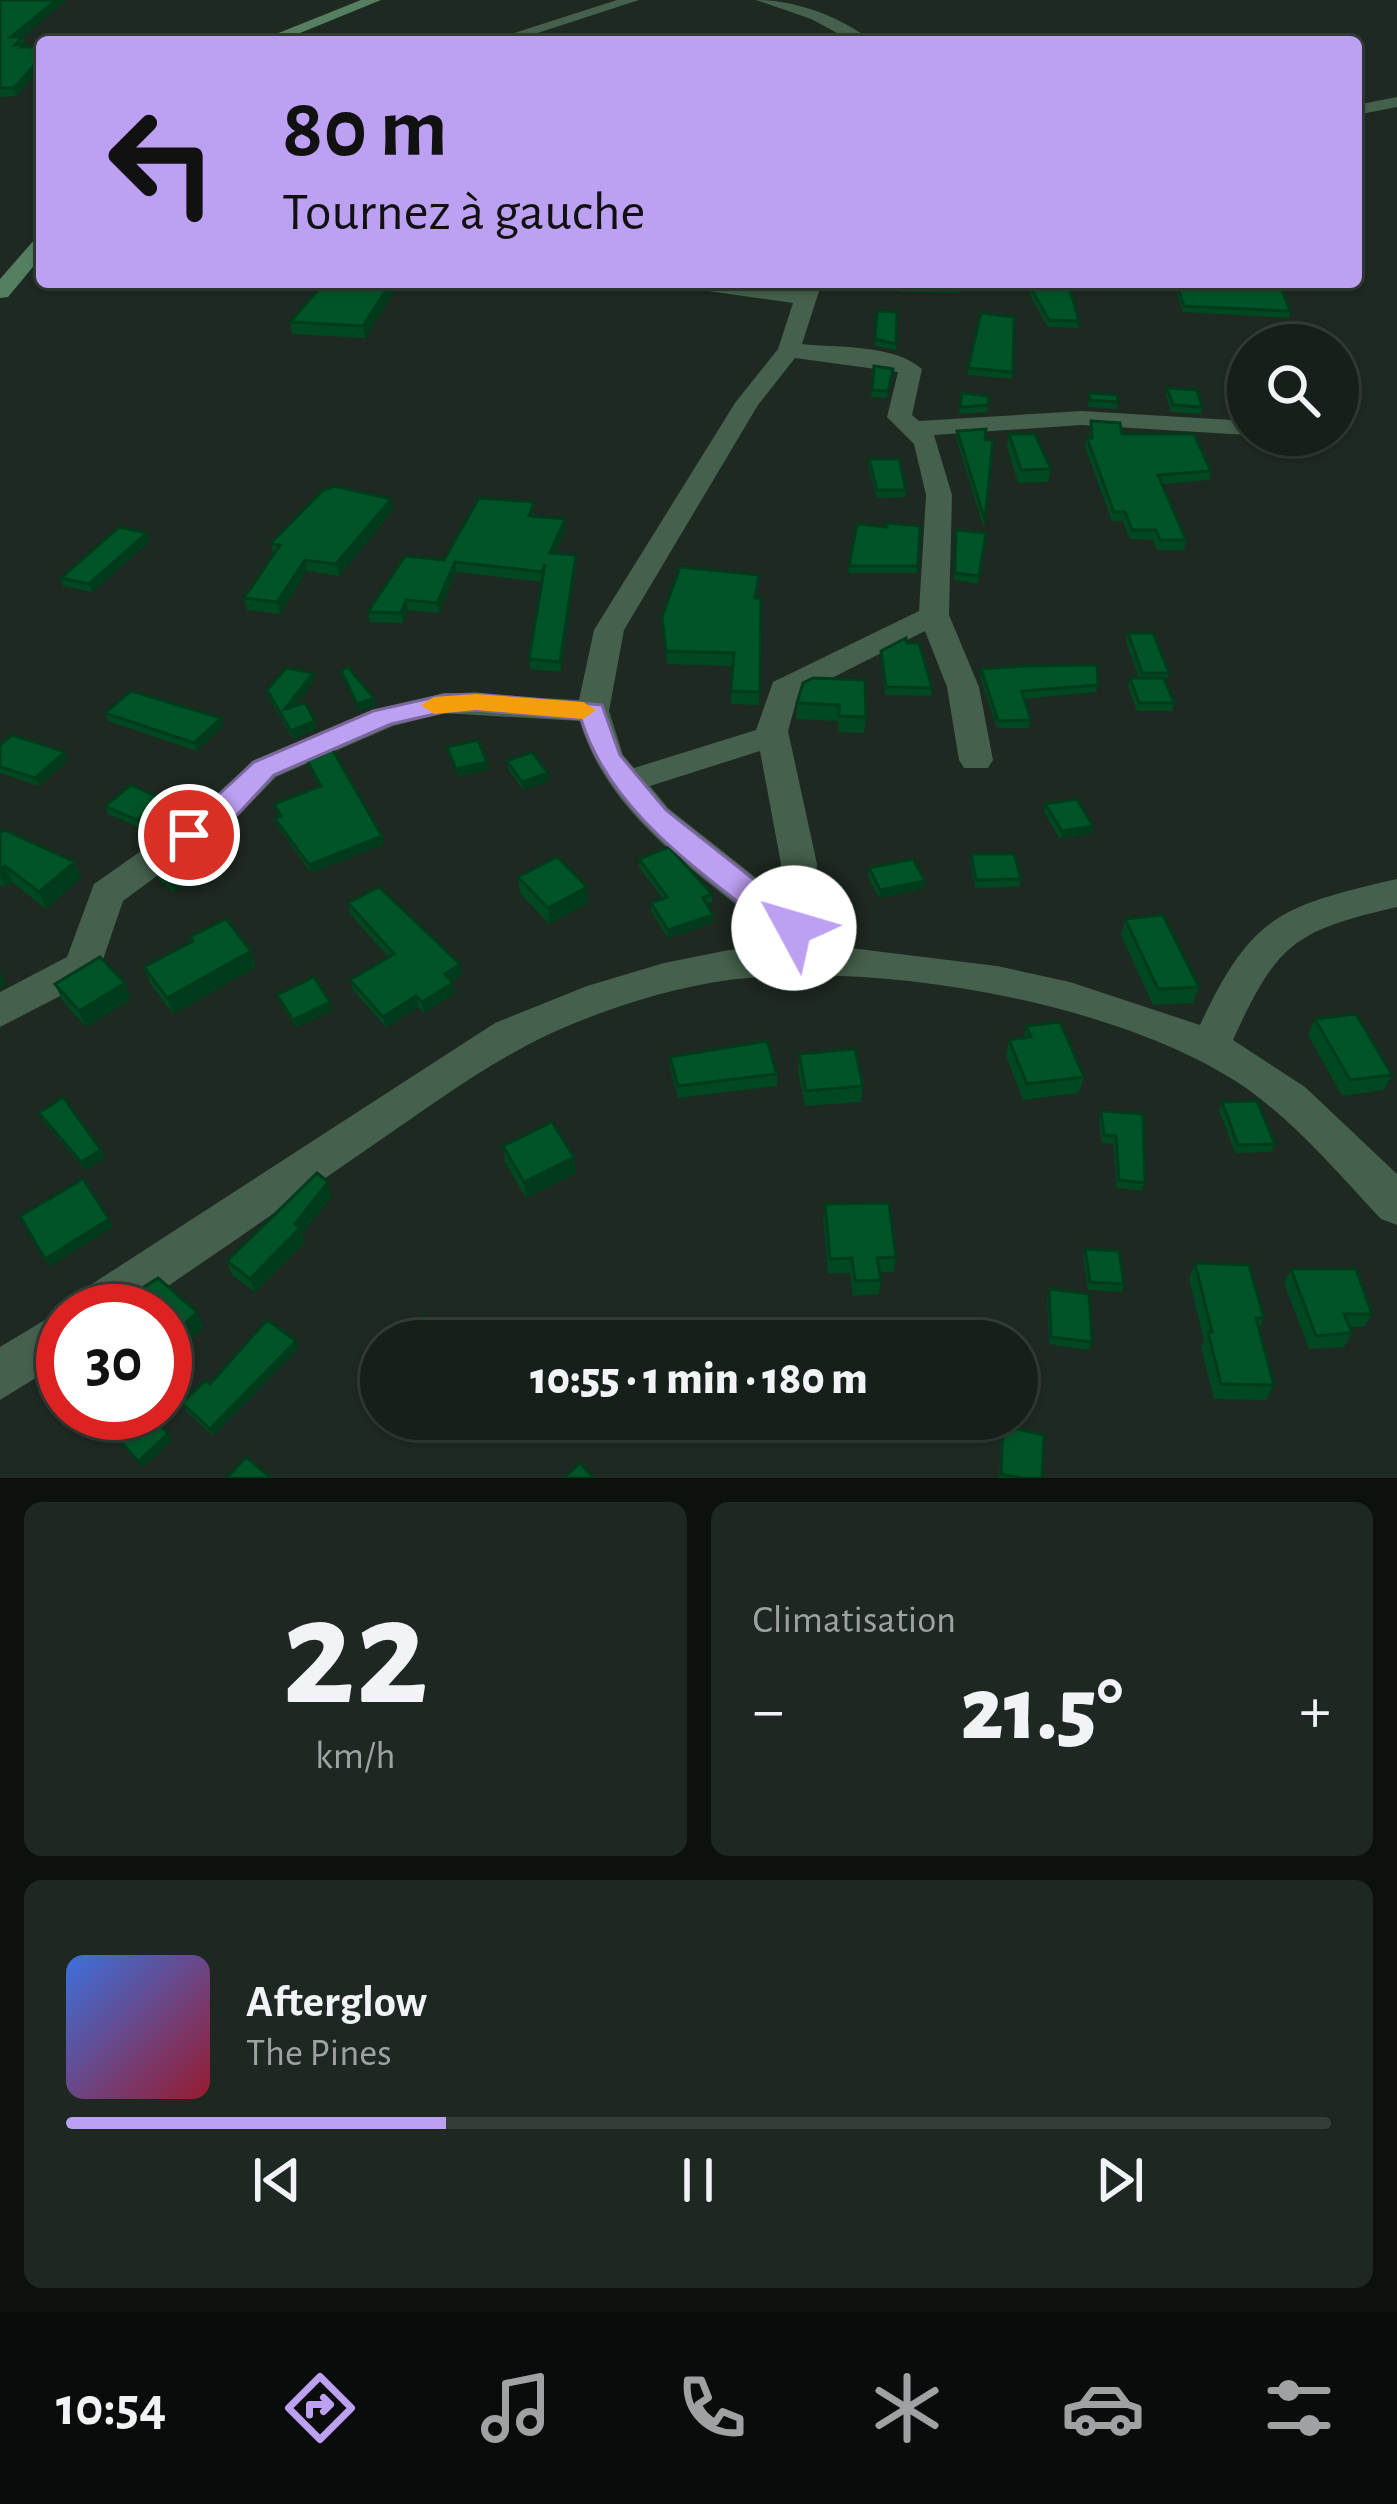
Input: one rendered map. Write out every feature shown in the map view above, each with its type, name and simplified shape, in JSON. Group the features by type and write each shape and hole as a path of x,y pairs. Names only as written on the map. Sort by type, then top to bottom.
{"main road":[{"path":"280,36 374,0"},
{"path":"0,292 33,263"}],"street":[{"path":"514,36 632,0"},
{"path":"764,0 816,16 854,36"},
{"path":"1362,109 1397,102"},
{"path":"777,288 807,290 790,350 747,403 609,630 592,711 607,758 656,817 837,964"},
{"path":"790,350 908,365 899,417 926,441 938,495 934,615 963,687 976,760"},
{"path":"914,429 1082,418 1227,427"},
{"path":"794,928 799,864 773,733 784,689 934,615"},
{"path":"0,1011 83,965 107,894 227,807 264,769 382,718 444,703 592,711"},
{"path":"626,782 773,733"},
{"path":"1209,1049 1246,966 1274,934 1328,910 1397,893"},
{"path":"132,1284 480,1050 524,1026 608,994 728,965 776,960 959,974 1034,988 1147,1022 1247,1067 1285,1095 1397,1205"},
{"path":"0,1376 36,1351"}],"building":[{"path":"0,0 56,0 11,37 23,37 15,45 36,47 36,64 14,88 0,88"},
{"path":"320,288 387,288 363,326 290,322"},
{"path":"1031,288 1070,288 1079,321 1049,320"},
{"path":"1178,288 1281,288 1290,311 1184,306"},
{"path":"877,311 897,312 896,344 875,339"},
{"path":"981,313 1014,317 1013,372 968,368"},
{"path":"874,366 893,369 888,391 872,390"},
{"path":"1167,388 1197,390 1202,407 1173,405"},
{"path":"962,393 989,396 988,405 960,407"},
{"path":"1089,393 1117,395 1118,402 1090,400"},
{"path":"1091,421 1120,423 1122,434 1194,434 1211,471 1158,475 1186,540 1160,540 1156,530 1132,530 1125,512 1114,512 1087,438 1092,438"},
{"path":"986,429 985,440 993,440 985,520 957,431"},
{"path":"1009,434 1035,434 1051,469 1021,470"},
{"path":"869,459 899,459 906,490 877,490"},
{"path":"334,486 391,499 336,564 305,560 277,602 244,598 280,545 271,543 322,491"},
{"path":"479,498 534,502 529,516 565,519 550,553 576,555 560,662 529,659 545,564 542,572 455,562 437,603 406,600 401,613 368,612 405,556 444,560"},
{"path":"886,523 920,526 918,566 849,566 857,524 887,527"},
{"path":"119,527 147,533 89,584 61,578"},
{"path":"956,530 986,533 979,576 955,573"},
{"path":"680,567 759,575 755,598 761,598 760,692 731,691 734,653 666,651 662,617"},
{"path":"1128,633 1153,633 1169,673 1142,673"},
{"path":"906,638 907,643 919,643 932,688 886,687 881,651"},
{"path":"1097,665 1098,685 1022,691 1031,720 998,721 981,669 1024,666"},
{"path":"348,667 374,698 357,704 341,671"},
{"path":"286,668 313,673 285,709 305,703 315,721 291,731 267,690"},
{"path":"813,678 865,680 866,717 839,716 839,705 797,703 803,683"},
{"path":"1130,678 1164,678 1174,703 1139,703"},
{"path":"131,691 221,718 194,743 105,713"},
{"path":"12,735 65,752 35,778 0,767 0,745"},
{"path":"478,740 487,762 456,769 447,747"},
{"path":"332,749 382,836 309,865 275,819 281,816 274,804 321,786 307,760"},
{"path":"532,752 548,773 522,782 507,761"},
{"path":"131,785 162,799 137,820 105,806"},
{"path":"1077,799 1093,826 1062,831 1045,804"},
{"path":"4,830 75,862 39,892 5,866 0,870 0,833"},
{"path":"669,847 712,894 703,898 713,915 668,930 651,903 667,897 639,859"},
{"path":"184,851 201,865 171,884 156,872"},
{"path":"971,854 1014,854 1021,879 976,880"},
{"path":"557,857 587,887 548,908 518,877"},
{"path":"913,859 925,881 880,890 869,868"},
{"path":"379,887 460,964 445,974 453,983 422,1002 416,996 383,1017 350,980 394,954 348,903"},
{"path":"1163,915 1199,987 1158,989 1125,919"},
{"path":"226,919 251,951 167,998 144,967"},
{"path":"100,957 125,983 79,1011 55,984"},
{"path":"314,977 330,1002 293,1020 277,995"},
{"path":"1356,1014 1392,1075 1350,1080 1315,1019"},
{"path":"1060,1022 1084,1077 1027,1084 1009,1040 1031,1037 1026,1026"},
{"path":"767,1041 777,1074 678,1086 670,1057"},
{"path":"855,1049 863,1086 806,1091 799,1054"},
{"path":"63,1097 101,1150 81,1162 39,1113"},
{"path":"1257,1101 1275,1144 1238,1145 1222,1102"},
{"path":"1101,1111 1143,1114 1145,1183 1119,1180 1116,1136 1104,1135"},
{"path":"552,1122 574,1157 524,1182 503,1146"},
{"path":"317,1173 328,1182 295,1224 300,1228 250,1279 227,1261"},
{"path":"83,1179 109,1219 45,1259 20,1216"},
{"path":"889,1203 896,1257 877,1258 881,1280 855,1281 852,1258 830,1259 825,1204"},
{"path":"1085,1249 1119,1251 1124,1284 1090,1282"},
{"path":"1195,1263 1249,1265 1264,1318 1256,1318 1274,1385 1221,1384"},
{"path":"1291,1269 1356,1269 1372,1314 1344,1314 1352,1333 1316,1336"},
{"path":"1049,1289 1089,1294 1092,1342 1051,1337"},
{"path":"267,1320 296,1341 210,1429 192,1412 192,1393 206,1380 210,1384"},
{"path":"1038,1434 1044,1435 1042,1478 1001,1474 1002,1440 1038,1440"},
{"path":"120,1440 161,1440 138,1461"},
{"path":"246,1457 271,1478 227,1478"},
{"path":"580,1463 594,1478 564,1478"}],"slow traffic":[{"path":"434,705 476,702 583,710"}],"route":[{"path":"189,835 227,807 264,769 382,718 444,703 592,711 607,758 656,817 794,928"}]}
